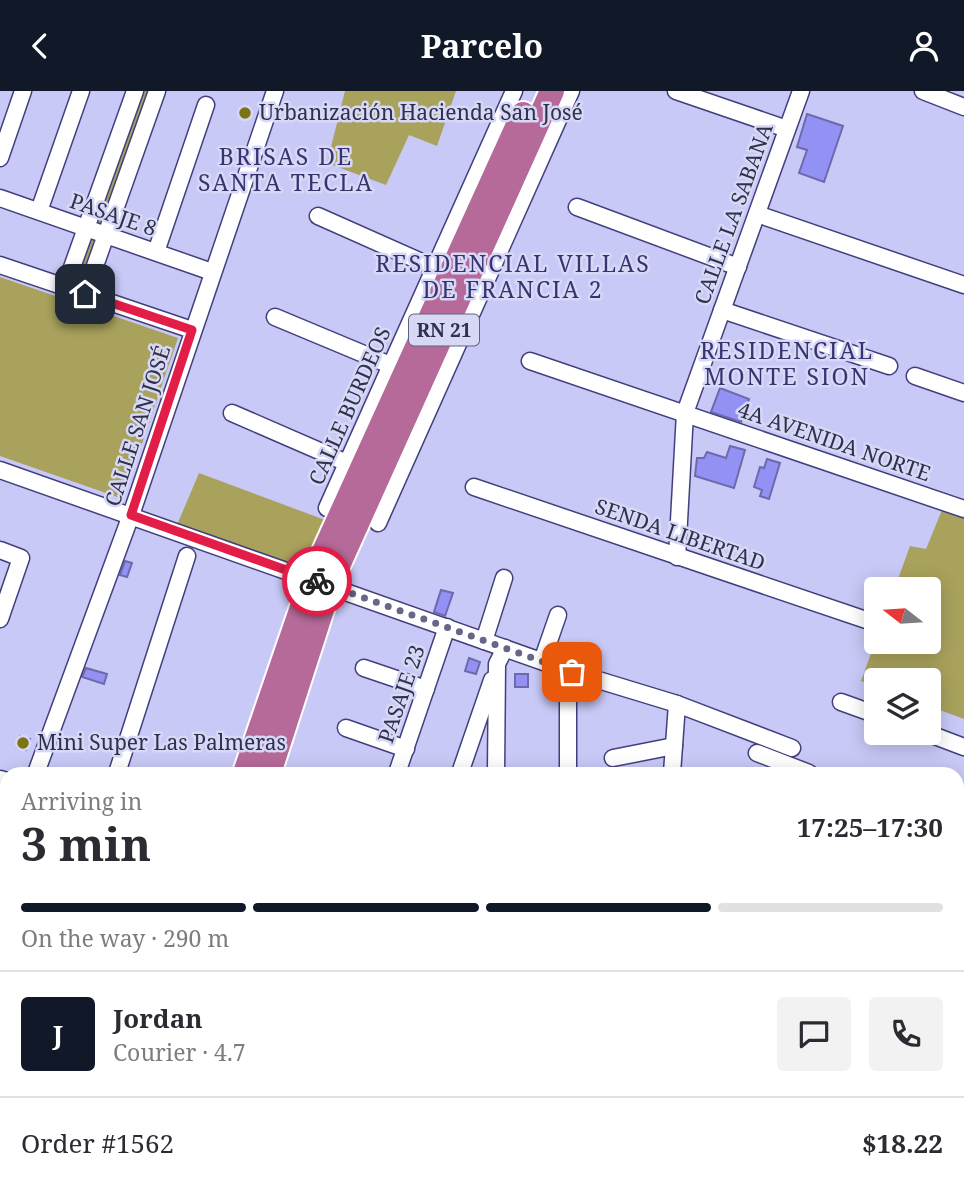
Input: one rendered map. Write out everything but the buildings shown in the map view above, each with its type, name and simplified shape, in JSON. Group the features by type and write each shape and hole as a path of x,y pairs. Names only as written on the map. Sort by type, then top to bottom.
{"highway":[{"name":"RN 21","path":"247,767 323,579 533,91"},
{"name":"RN 21","path":"271,767 323,579 552,91"}],"street":[{"path":"0,158 23,91"},
{"path":"38,211 81,91"},
{"path":"65,287 135,91"},
{"path":"85,294 157,91"},
{"name":"CALLE SAN JOSÉ","path":"38,767 131,515 275,91"},
{"name":"CALLE BURDEOS","path":"327,508 514,91"},
{"path":"378,523 571,91"},
{"path":"676,91 788,129"},
{"name":"CALLE LA SABANA","path":"677,557 685,413 801,91"},
{"path":"923,91 964,107"},
{"path":"156,252 206,105"},
{"name":"PASAJE 8","path":"0,198 212,272"},
{"path":"576,207 737,267"},
{"path":"757,214 964,285"},
{"path":"318,216 435,268"},
{"path":"0,265 192,330"},
{"path":"722,310 889,366"},
{"path":"275,317 390,365"},
{"name":"4A AVENIDA NORTE","path":"530,361 964,509"},
{"path":"915,376 964,393"},
{"path":"232,413 347,463"},
{"path":"0,470 572,672 677,704 792,748"},
{"name":"SENDA LIBERTAD","path":"474,487 864,619"},
{"path":"0,550 21,558 0,619"},
{"path":"119,767 187,556"},
{"path":"484,641 504,578"},
{"path":"542,661 558,615"},
{"name":"PASAJE 23","path":"399,767 447,627"},
{"path":"462,767 505,648"},
{"path":"496,767 498,664"},
{"path":"364,668 426,689"},
{"path":"568,767 568,691 572,672"},
{"path":"841,702 864,710"},
{"path":"672,767 677,704"},
{"path":"346,728 406,749"},
{"path":"941,738 964,747"},
{"path":"613,758 674,746"},
{"path":"757,753 793,767"}],"shaded area":[{"path":"135,91 157,91 87,288 67,281"},
{"path":"345,91 456,91 437,146 409,135 386,185 327,163"},
{"path":"0,277 178,338 123,499 0,456"},
{"path":"199,473 325,520 305,572 177,525"},
{"path":"942,510 964,517 964,719 941,710 941,668 866,668 870,655 942,655 942,577 899,577 910,546 926,549"}],"way so far":[{"path":"317,581 572,672"}],"place":[{"name":"Urbanización Hacienda San José","path":"245,113"},
{"name":"Mini Super Las Palmeras","path":"23,743"}],"district":[{"name":"BRISAS DE SANTA TECLA","path":"286,170"},
{"name":"RESIDENCIAL VILLAS DE FRANCIA 2","path":"513,277"},
{"name":"RESIDENCIAL MONTE SION","path":"787,364"}],"route":[{"path":"85,294 192,330 131,515 317,581"}]}
